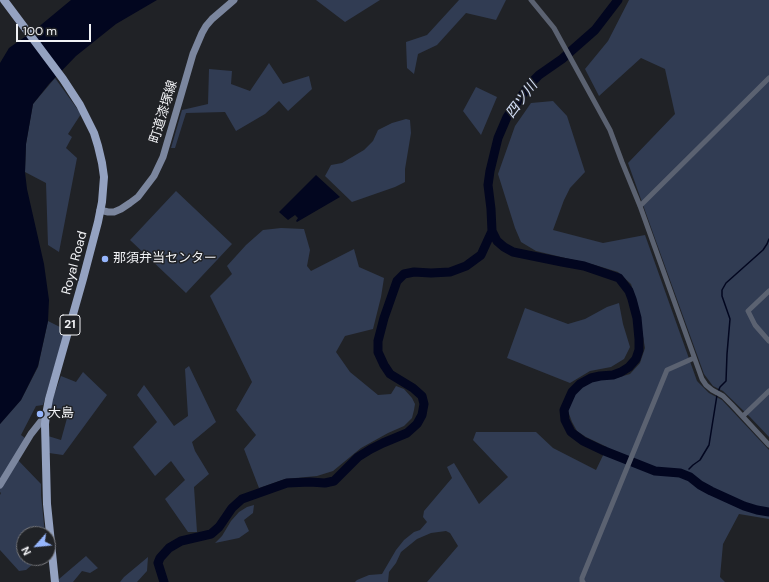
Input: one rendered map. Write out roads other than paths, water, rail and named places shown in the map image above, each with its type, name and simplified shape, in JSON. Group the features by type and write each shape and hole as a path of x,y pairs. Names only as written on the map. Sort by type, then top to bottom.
{"main road":[{"name":"Royal Road","path":"4,0 63,79 88,119 98,146 104,177 104,190 93,242 49,399 46,415 47,504 55,582"}],"street":[{"name":"町道漆塚線","path":"100,210 114,212 121,209 138,197 154,176 163,157 193,54 202,33 212,19 234,0"},
{"path":"531,0 554,28 610,130 640,206 702,379 712,390 723,396 769,445"},
{"path":"640,206 769,78"},
{"path":"769,291 748,311 755,325 769,340"},
{"path":"583,582 582,578 667,370 694,358"},
{"path":"743,416 769,391"},
{"path":"0,485 31,434 46,415"}],"waterway":[{"name":"四ツ川","path":"618,0 595,30 562,59 539,75 529,85 507,117 498,138 488,185 492,231 497,241 513,252 584,266 619,278 629,291 637,318 639,350 636,359 629,367 621,372 613,375 591,378 580,384 572,392 564,410 565,420 571,432 583,441 602,450 655,471 680,473 690,477 711,491 744,506 769,512"},
{"path":"164,582 158,563 160,558 169,548 181,541 211,534 219,527 232,508 242,499 287,483 325,483 334,481 358,457 383,443 407,433 417,424 422,415 424,404 422,396 413,388 390,374 378,352 378,341 384,318 397,281 404,274 414,272 450,272 466,266 481,255 492,231"},
{"path":"718,392 720,387 726,381 730,319 722,296 722,290 726,283 763,250 769,239"},
{"path":"689,469 700,460 709,445 717,395"}],"place":[{"name":"那須弁当センター","path":"105,259"},
{"name":"大島","path":"40,414"}]}
